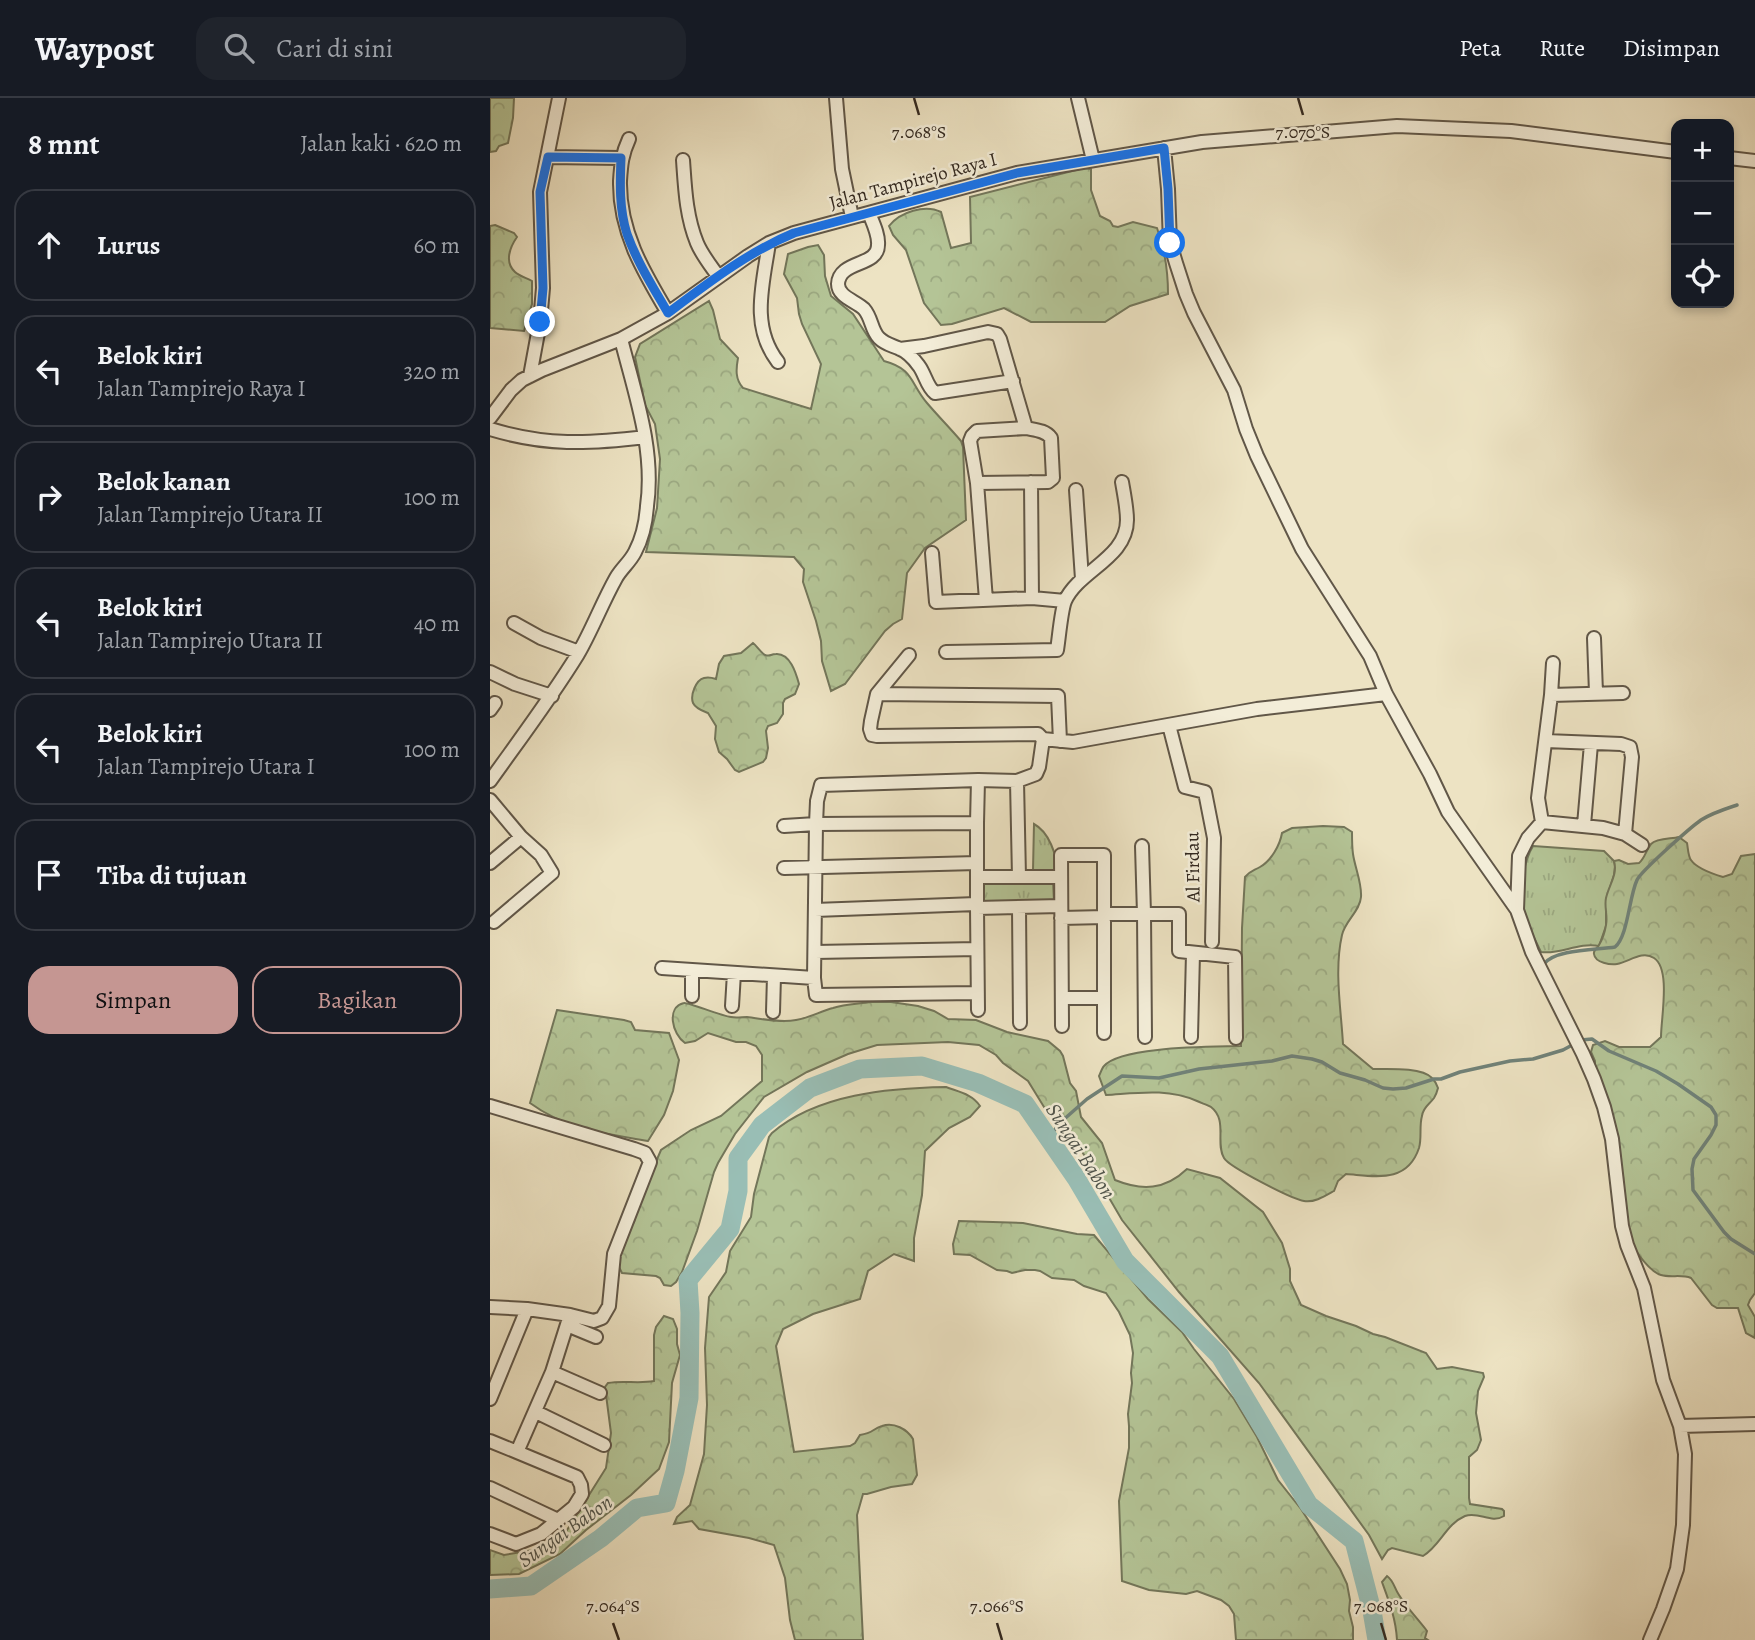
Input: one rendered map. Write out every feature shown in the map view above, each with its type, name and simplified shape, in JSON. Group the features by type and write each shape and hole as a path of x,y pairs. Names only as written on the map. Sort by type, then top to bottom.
{"street":[{"path":"490,418 511,390 530,376 543,288 540,192 559,98"},
{"path":"836,98 842,169 852,217"},
{"path":"1078,98 1093,160"},
{"name":"Jalan Tampirejo Raya I","path":"530,376 621,340 668,313 769,243 794,233 1017,173 1202,142 1397,126 1511,131 1671,151"},
{"path":"629,139 621,158 620,192 627,233 643,271 668,313"},
{"path":"1164,148 1170,243 1186,294 1234,390 1257,456 1297,539 1370,656 1448,812 1517,910 1532,952 1583,1054 1604,1107 1612,1139 1622,1226 1644,1288 1663,1380 1680,1426 1685,1454 1683,1525 1677,1569 1650,1640"},
{"path":"548,157 621,158"},
{"path":"1734,159 1755,161"},
{"path":"683,160 687,207 692,228 701,251 718,276"},
{"path":"869,214 878,249 874,256 847,269 841,275 838,285 841,293 867,313 882,341 900,349 919,366 935,393 1013,381"},
{"path":"769,243 761,285 762,327 770,352 778,362"},
{"path":"900,349 988,331 997,334 1026,428"},
{"path":"490,781 552,696 579,652 617,576 635,553 644,527 649,474 645,437 621,340"},
{"path":"977,483 1048,482 1053,478 1051,438 1043,431 1026,428 977,431 970,441 977,483 986,600"},
{"path":"490,429 519,438 559,443 599,443 645,437"},
{"path":"1031,482 1032,598"},
{"path":"946,652 1057,650 1065,601 1082,579 1108,558 1120,542 1127,523 1122,482"},
{"path":"1076,490 1082,579"},
{"path":"932,553 936,602 1032,598 1065,601"},
{"path":"514,623 541,638 579,652"},
{"path":"1594,638 1596,693"},
{"path":"909,654 877,694 870,729 872,735 1038,734 1043,739 1073,742 1257,709 1387,694"},
{"path":"1542,822 1538,797 1553,663"},
{"path":"490,671 514,684 552,696"},
{"path":"1551,695 1623,693"},
{"path":"877,694 1058,696 1060,741"},
{"name":"Al Firdau","path":"1169,725 1185,788 1205,792 1214,838 1212,942"},
{"path":"977,993 816,995 816,824 821,785 1017,781 1036,774 1043,739"},
{"path":"1546,741 1621,744 1630,747 1625,834"},
{"path":"1584,825 1591,744"},
{"path":"978,780 978,1010"},
{"path":"1017,781 1019,877"},
{"path":"490,800 521,837 541,855 551,871 551,875 494,922"},
{"path":"1517,910 1519,856 1528,838 1542,822"},
{"path":"1542,822 1603,828 1625,834 1642,845"},
{"path":"784,826 977,823"},
{"path":"490,863 521,837"},
{"path":"1142,846 1145,1037"},
{"path":"1062,1026 1061,855 1104,855 1104,1033"},
{"path":"784,868 977,863"},
{"path":"977,877 1061,877"},
{"path":"815,910 977,906 1105,915 1179,914 1179,951 1235,957 1236,1038"},
{"path":"1019,908 1020,1023"},
{"path":"815,952 977,950"},
{"path":"1191,1037 1193,953"},
{"path":"662,968 814,978"},
{"path":"692,970 692,996"},
{"path":"732,1006 734,973"},
{"path":"773,1013 774,976"},
{"path":"1062,998 1104,998"},
{"path":"490,1106 635,1149 645,1153 650,1162 614,1254 609,1306 602,1318 593,1321 568,1320 527,1309 490,1307"},
{"path":"490,1399 495,1374 527,1309"},
{"path":"568,1320 596,1338"},
{"path":"517,1452 552,1372 568,1320"},
{"path":"552,1372 600,1393"},
{"path":"536,1412 604,1446"},
{"path":"1680,1426 1755,1424"},
{"path":"490,1441 577,1477 582,1494 574,1507 541,1534 516,1544 490,1534"},
{"path":"490,1488 558,1520"}],"green space":[{"path":"490,98 514,98 508,143 490,152"},
{"path":"1084,168 1091,169 1091,190 1100,216 1110,221 1113,226 1133,222 1157,228 1166,261 1168,294 1130,306 1105,322 1031,322 1004,308 941,325 924,303 906,250 889,226 913,211 935,210 941,212 951,248 971,243 970,197"},
{"path":"495,225 517,237 510,250 510,264 517,273 532,281 532,304 524,331 490,328 490,226"},
{"path":"818,245 824,255 825,276 831,296 853,314 884,361 894,364 906,373 927,403 961,441 966,520 925,548 907,573 902,619 885,631 845,684 831,691 822,661 816,621 803,582 804,569 794,557 646,552 657,508 660,459 655,424 645,405 635,357 640,344 709,301 720,339 738,358 737,374 743,388 811,409 821,364 802,324 797,298 784,274 788,254"},
{"path":"753,643 765,655 785,657 792,664 799,684 795,694 785,699 783,714 777,723 768,726 766,758 763,762 739,772 719,752 715,739 716,726 708,713 694,705 692,696 701,679 716,679 724,656 741,653"},
{"path":"1034,824 1044,832 1051,845 1057,871 1033,870"},
{"path":"1344,827 1352,832 1353,854 1361,892 1358,907 1342,935 1338,962 1343,1044 1373,1069 1421,1072 1432,1078 1438,1088 1424,1110 1419,1148 1407,1168 1398,1173 1379,1176 1346,1174 1338,1181 1334,1191 1308,1201 1275,1189 1228,1162 1222,1152 1219,1118 1211,1107 1175,1094 1106,1095 1099,1076 1104,1066 1114,1059 1147,1051 1241,1046 1245,877 1271,857 1282,833 1292,828"},
{"path":"1679,837 1687,843 1689,856 1697,866 1723,877 1732,874 1741,856 1755,854 1755,1293 1748,1305 1755,1317 1755,1338 1746,1333 1738,1308 1717,1308 1712,1305 1691,1278 1657,1273 1643,1261 1632,1245 1591,1052 1593,1045 1605,1041 1619,1047 1650,1047 1661,1037 1664,983 1659,964 1654,958 1645,955 1617,964 1607,964 1597,960 1594,953 1606,927 1606,901 1614,875 1614,861 1639,863 1654,842"},
{"path":"1533,846 1604,851 1614,861 1614,875 1606,900 1606,926 1599,946 1541,952 1522,903 1524,869"},
{"path":"1053,881 1054,901 984,902 983,883"},
{"path":"871,1002 918,1006 948,1019 976,1020 1007,1032 1048,1041 1063,1056 1070,1083 1076,1091 1081,1117 1102,1143 1115,1180 1144,1187 1162,1185 1187,1169 1220,1178 1263,1212 1282,1243 1290,1269 1290,1281 1301,1305 1426,1353 1437,1369 1452,1367 1483,1373 1476,1413 1481,1440 1477,1450 1469,1457 1469,1498 1470,1504 1502,1509 1504,1516 1494,1519 1465,1516 1453,1524 1423,1556 1392,1548 1382,1559 1369,1535 1259,1383 1179,1292 1122,1220 1080,1148 1044,1107 1028,1081 979,1045 948,1042 877,1045 807,1072 764,1097 735,1134 718,1163 697,1231 676,1282 671,1286 664,1285 656,1276 622,1273 617,1263 626,1233 634,1222 639,1201 661,1150 691,1130 721,1116 762,1081 762,1055 756,1046 708,1033 695,1041 685,1043 680,1039 673,1021 678,1005 687,1003 733,1017 784,1021 801,1019 828,1009"},
{"path":"557,1010 624,1020 631,1022 635,1030 669,1033 679,1060 673,1091 664,1115 648,1141 572,1125 530,1103"},
{"path":"946,1087 969,1096 980,1106 970,1117 949,1128 925,1151 922,1195 914,1238 914,1261 894,1254 868,1271 860,1299 813,1314 783,1329 776,1346 794,1452 850,1446 860,1435 882,1426 896,1426 904,1429 913,1439 917,1475 912,1484 863,1494 857,1515 863,1640 795,1640 785,1578 774,1545 699,1529 692,1521 674,1524 677,1517 690,1505 704,1454 707,1405 705,1348 709,1297 726,1272 730,1251 751,1217 754,1194 772,1133 810,1110 854,1096 901,1089"},
{"path":"959,1221 1023,1223 1094,1235 1148,1299 1182,1332 1234,1399 1278,1480 1301,1509 1340,1569 1350,1600 1353,1640 1236,1640 1234,1614 1221,1600 1197,1591 1186,1594 1149,1590 1122,1581 1119,1501 1129,1448 1128,1414 1133,1353 1130,1335 1106,1293 1074,1280 1052,1278 1040,1271 1012,1273 997,1270 970,1255 954,1254 953,1244"},
{"path":"664,1316 673,1319 680,1355 672,1383 669,1442 659,1469 560,1554 519,1574 490,1575 490,1550 504,1555 557,1546 606,1468 611,1433 605,1387 614,1382 654,1381 654,1335"},
{"path":"1387,1576 1427,1631 1425,1638 1428,1640 1397,1640 1394,1617 1382,1582"}],"waterway":[{"path":"1545,968 1544,964 1557,955 1615,947 1623,934 1634,887 1640,875 1701,820 1737,805"},
{"path":"1581,1040 1592,1039 1609,1051 1656,1071 1711,1107 1716,1115 1716,1125 1694,1159 1693,1190 1724,1232 1755,1254"},
{"path":"1048,1138 1062,1121 1087,1099 1122,1076 1159,1078 1199,1069 1272,1061 1292,1056 1322,1062 1340,1073 1393,1089 1510,1061 1533,1059 1574,1044"},
{"name":"Sungai Babon","path":"490,1589 531,1586 601,1538 637,1508 666,1503 689,1398 688,1280 730,1229 738,1191 738,1158 762,1125 810,1088 860,1069 922,1066 978,1083 1025,1104 1076,1178 1125,1261 1220,1356 1309,1505 1354,1541 1377,1640"}],"route":[{"path":"540,322 543,288 540,192 548,157 621,158 620,192 627,233 643,271 668,313 748,256 769,243 794,233 1017,173 1164,148 1170,243"}]}
